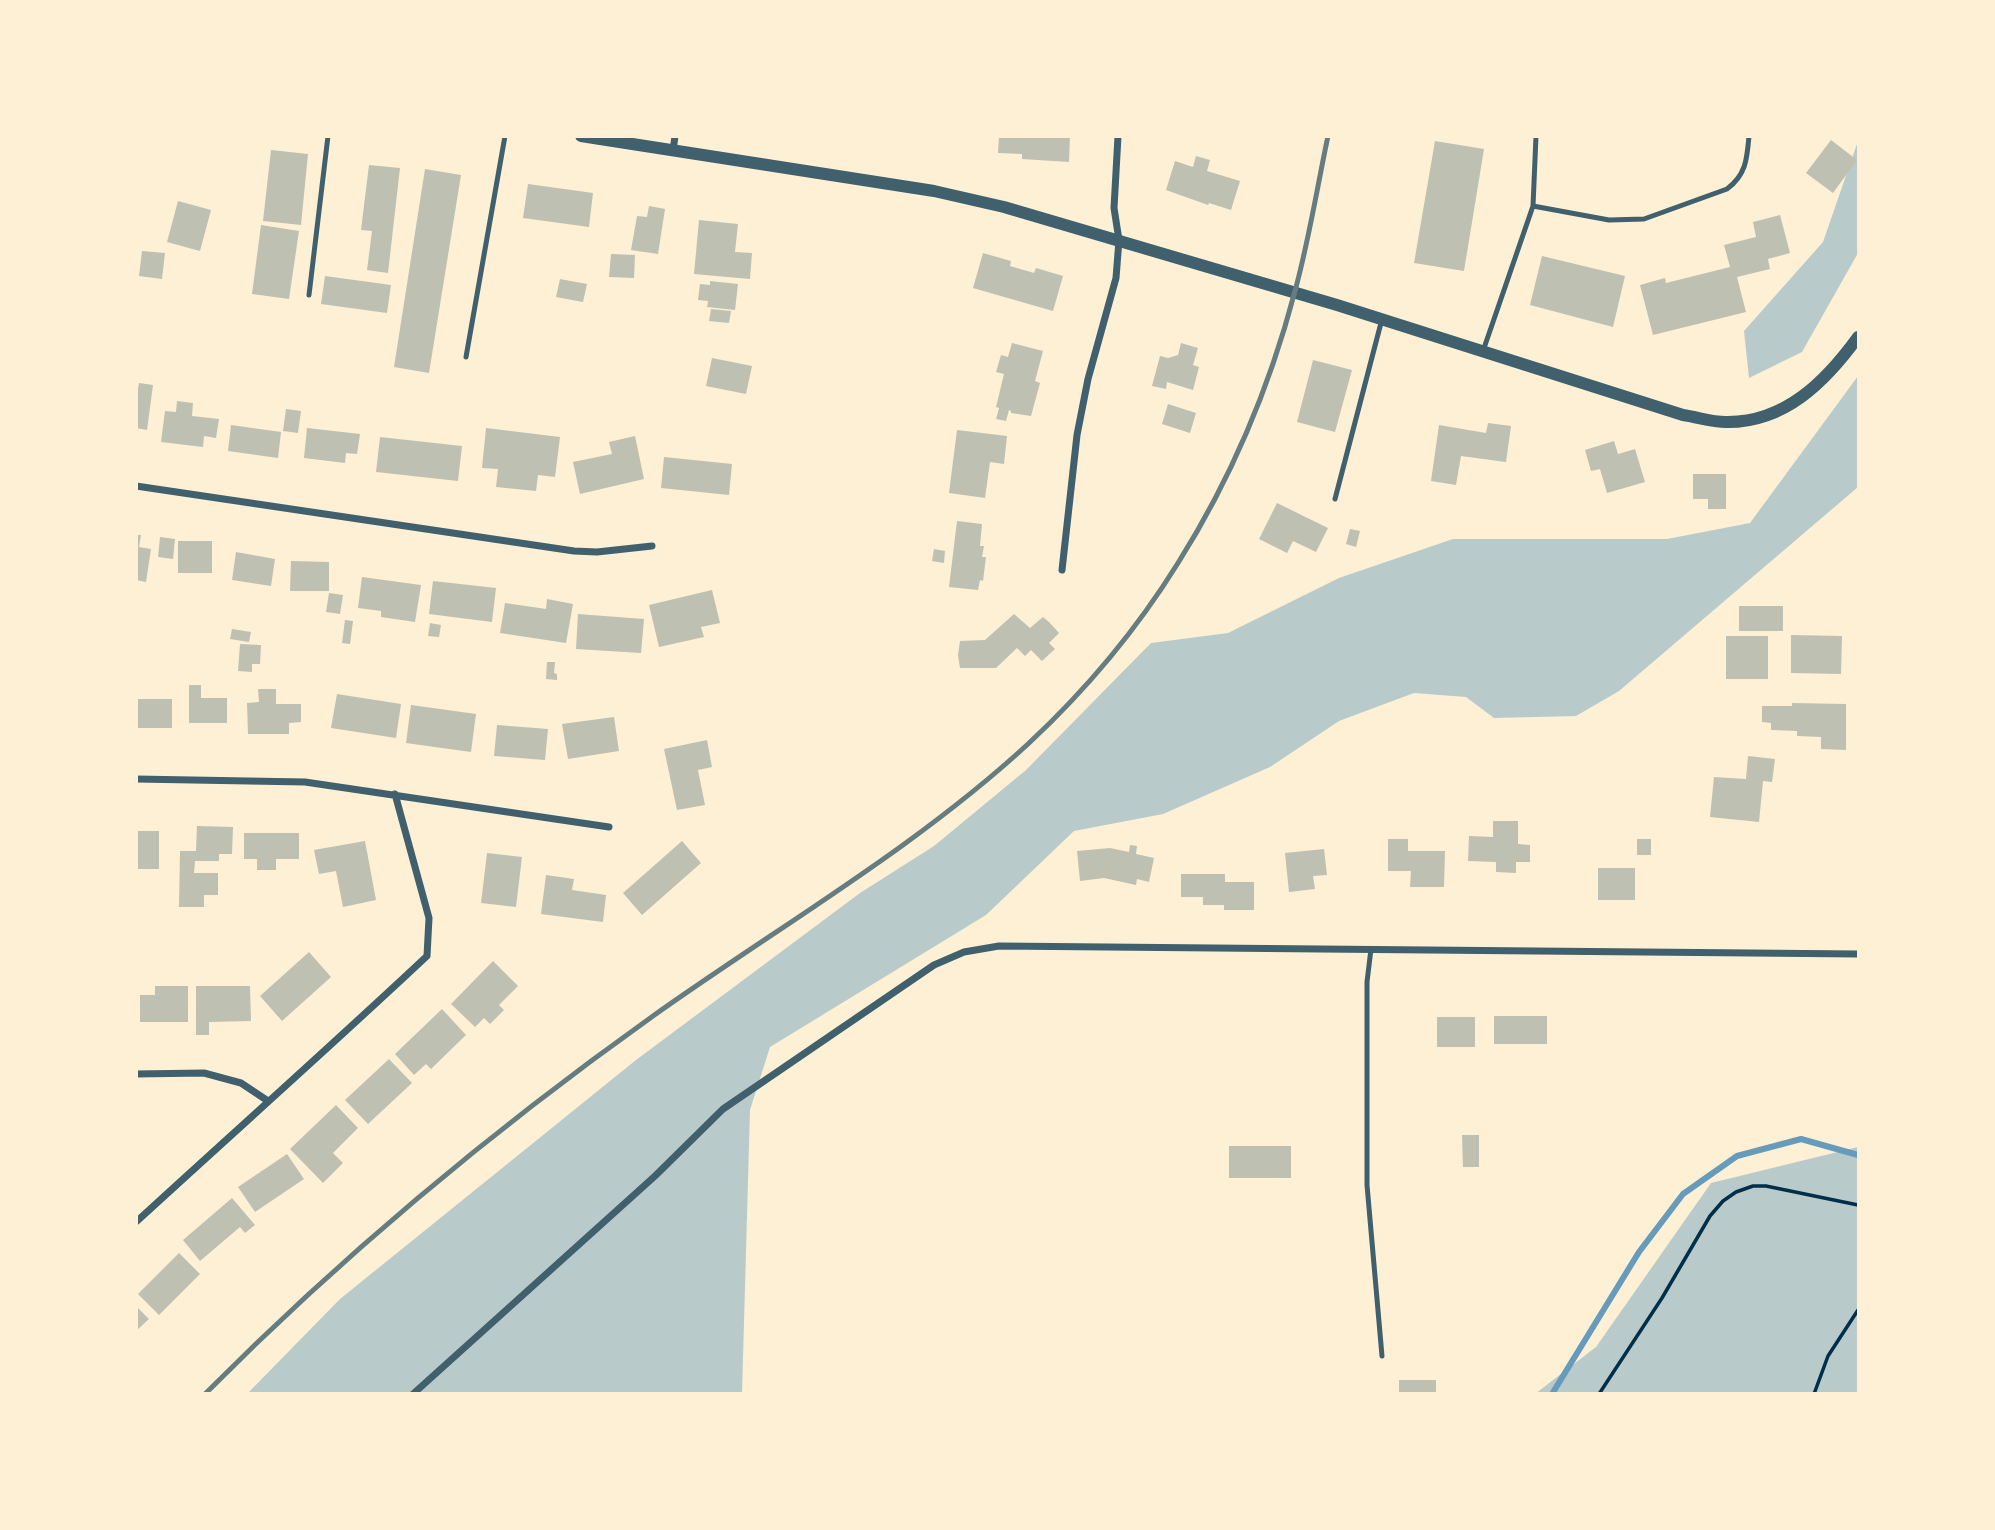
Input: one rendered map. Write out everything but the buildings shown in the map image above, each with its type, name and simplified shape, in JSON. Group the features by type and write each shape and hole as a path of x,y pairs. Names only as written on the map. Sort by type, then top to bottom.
{"street":[{"path":"581,136 934,191 1004,207 1337,305 1683,415 1724,422 1755,420 1786,408 1810,392 1858,337"},
{"path":"673,152 674,136"},
{"path":"1062,570 1077,435 1088,379 1116,278 1119,240 1114,208 1118,136"},
{"path":"136,486 574,551 597,552 652,546"},
{"path":"136,779 305,782 609,827"},
{"path":"136,1222 427,956 429,918 395,794"},
{"path":"413,1394 655,1176 723,1109 933,965 964,952 999,946 1858,954"},
{"path":"136,1074 204,1073 241,1083 268,1101"}],"lane":[{"path":"309,295 328,136"},
{"path":"466,357 505,136"},
{"path":"1483,351 1534,206 1536,136"},
{"path":"1534,206 1609,220 1644,219 1727,190 1736,183 1747,163 1749,136"},
{"path":"1335,499 1382,319"},
{"path":"1371,949 1367,982 1367,1185 1382,1356"}],"path":[{"path":"1599,1394 1662,1298 1710,1216 1723,1200 1753,1186 1766,1186 1858,1205"},
{"path":"1814,1394 1828,1356 1858,1310"}],"shaded area":[{"path":"1858,141 1858,253 1802,352 1749,378 1744,331 1823,242"},
{"path":"1858,376 1858,487 1619,691 1576,716 1494,718 1466,697 1414,693 1339,721 1270,767 1163,814 1074,831 986,915 770,1047 750,1110 742,1393 247,1394 340,1299 636,1060 860,893 934,846 1026,770 1151,643 1228,633 1339,578 1453,539 1667,539 1750,523"},
{"path":"1858,1147 1858,1393 1535,1394 1596,1347 1711,1183"}],"waterway":[{"path":"1552,1394 1639,1252 1683,1194 1737,1156 1801,1139 1858,1155"}],"railway":[{"path":"205,1394 365,1243 477,1149 653,1016 845,886 939,818 1028,744 1090,681 1128,635 1178,563 1215,498 1247,431 1274,362 1295,291 1328,136"}]}
